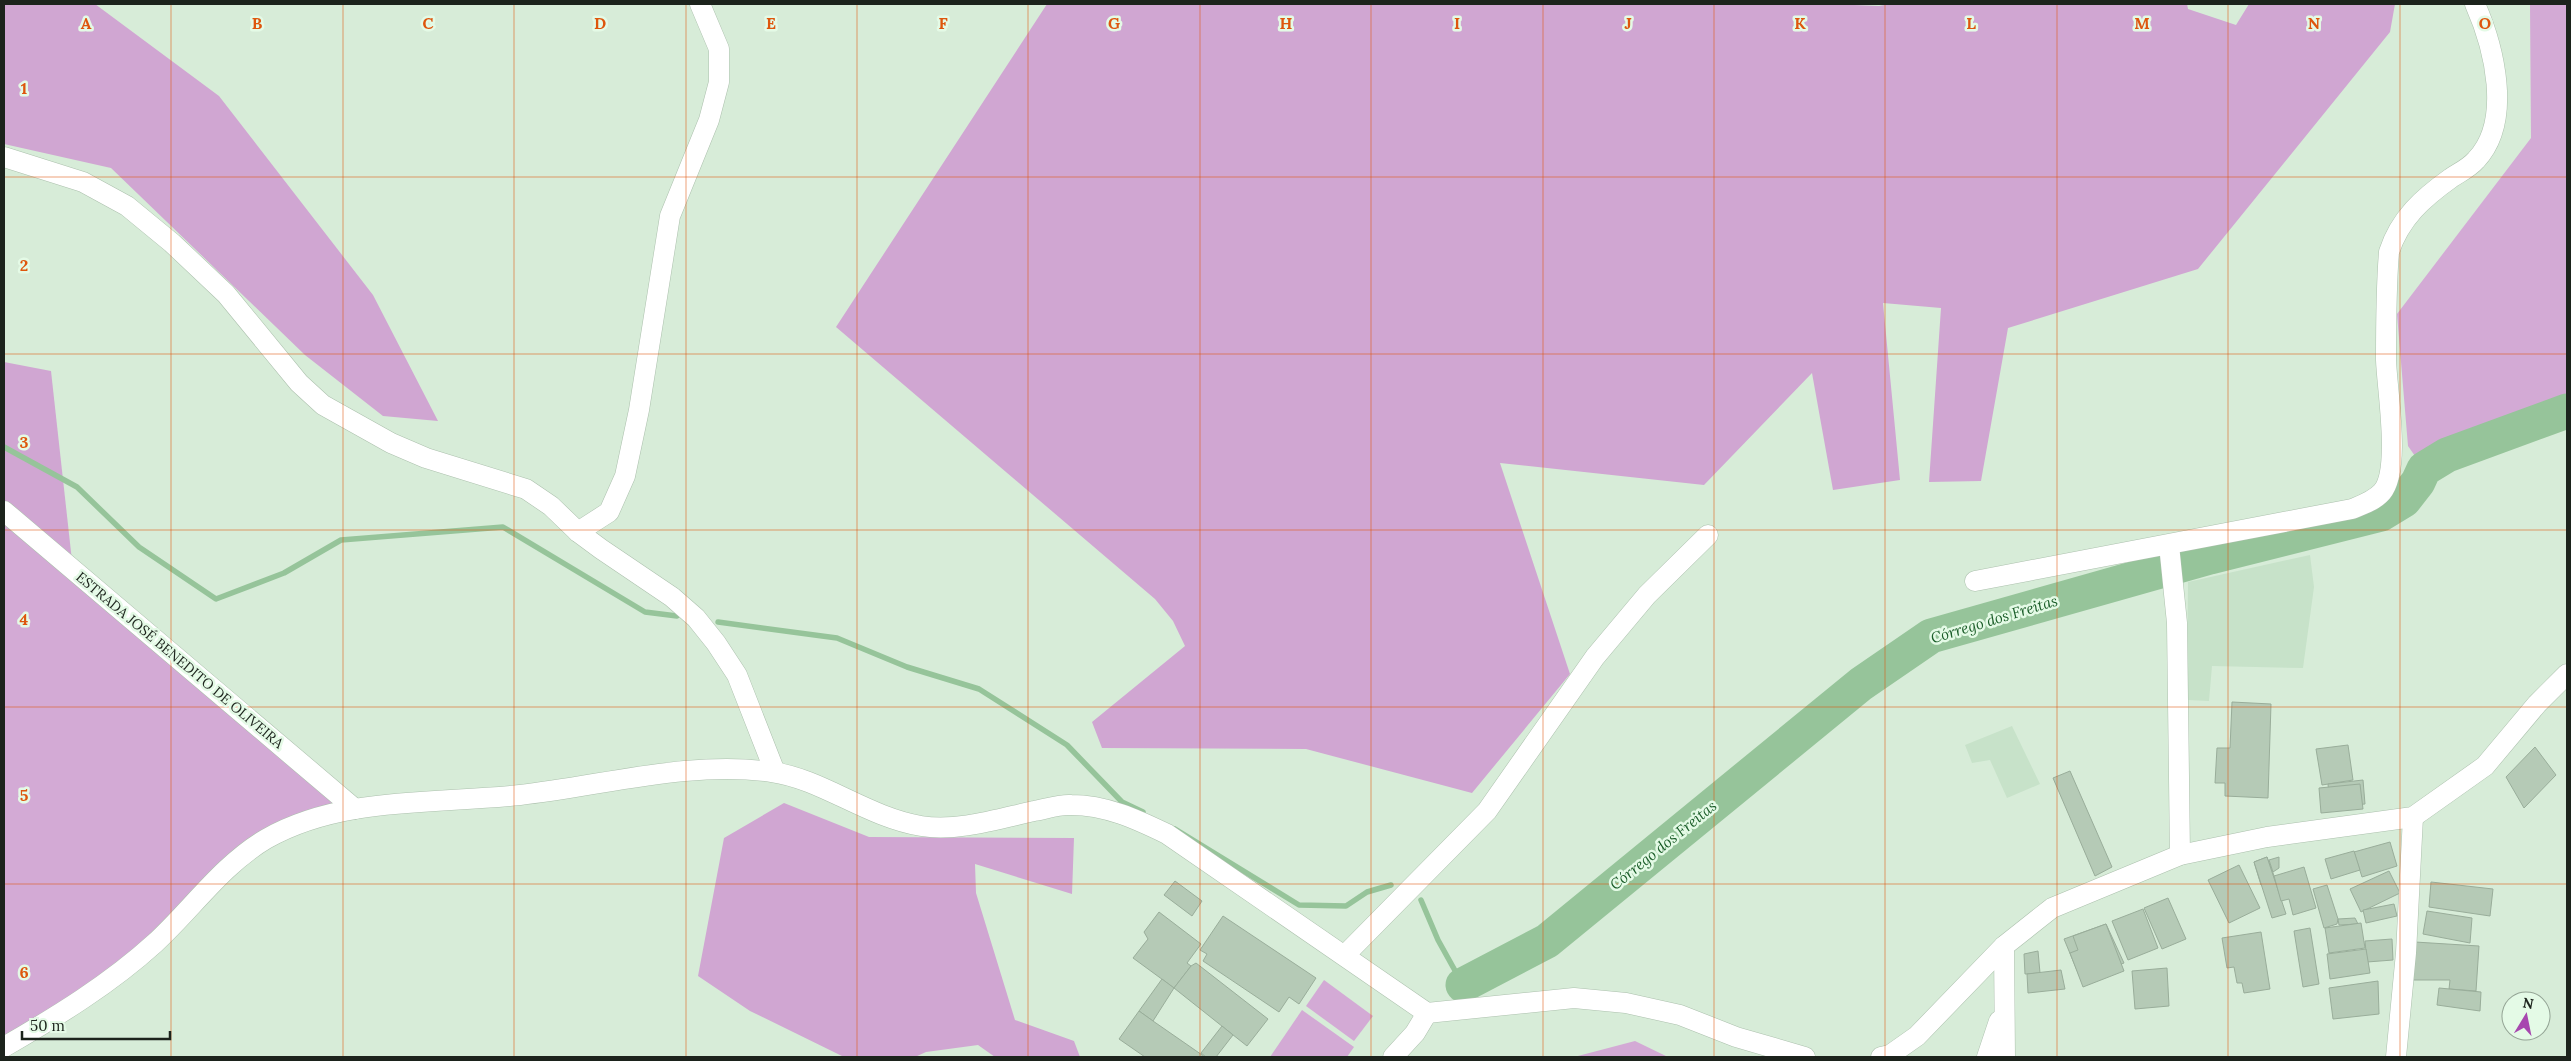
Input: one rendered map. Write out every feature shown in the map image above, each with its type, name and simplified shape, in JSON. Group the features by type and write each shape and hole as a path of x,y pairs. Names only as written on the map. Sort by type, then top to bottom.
{"street":[{"path":"578,532 609,512 625,476 639,410 670,216 709,120 719,82 719,49 700,4"},
{"path":"1976,582 2169,549 2352,509 2369,502 2382,492 2388,478 2392,444 2386,362 2389,252 2394,236 2408,214 2434,191 2477,159 2496,122 2497,110 2492,55 2487,34 2475,4"},
{"path":"4,157 83,182 128,206 172,243 226,294 293,376 323,405 391,443 417,454 526,489 551,506 578,532 672,597 696,618 716,643 737,675 775,772"},
{"name":"ESTRADA JOSÉ BENEDITO DE OLIVEIRA","path":"4,511 355,809"},
{"path":"1345,955 1487,810 1595,657 1648,595 1708,535"},
{"path":"2169,549 2177,623 2180,855"},
{"path":"1881,1057 1890,1055 1917,1036 2004,946 2052,908 2180,855 2267,837 2413,817 2485,766 2537,704 2567,674"},
{"path":"4,1047 55,1017 153,945 238,859 265,840 300,822 355,809 521,795 719,768 775,772 808,783 892,820 925,827 958,826 1067,804 1096,806 1132,817 1167,834 1427,1013 1574,998 1626,1003 1680,1015 1736,1036 1804,1057"},
{"path":"2396,1057 2406,953 2413,817"},
{"path":"2004,946 2005,1057"},
{"path":"1987,1057 2004,1007"},
{"path":"1394,1057 1415,1033 1427,1013"}],"shaded area":[{"path":"4,4 95,4 219,96 373,295 438,421 383,416 305,355 111,168 4,144"},
{"path":"1047,4 1830,4 1879,6 1890,4 2187,4 2188,9 2236,25 2249,4 2395,4 2390,32 2198,269 2008,328 1981,481 1929,482 1941,308 1883,303 1900,480 1833,490 1812,373 1704,485 1500,463 1570,674 1472,793 1306,749 1102,748 1092,722 1185,646 1173,621 1155,599 836,327"},
{"path":"2530,4 2567,4 2567,411 2447,455 2424,469 2408,446 2397,314 2531,138"},
{"path":"4,362 51,371 73,570 4,514"},
{"path":"4,512 355,809 238,859 153,945 4,1051"},
{"path":"2310,555 2314,587 2303,668 2212,666 2209,701 2187,700 2188,582"},
{"path":"2012,726 2040,784 2007,798 1990,760 1972,763 1965,745"},
{"path":"784,803 869,837 1074,838 1072,894 975,864 976,893 1015,1020 1074,1041 1080,1057 995,1057 978,1045 926,1052 915,1057 844,1057 750,1011 698,976 724,838"},
{"path":"1324,980 1373,1016 1354,1041 1306,1006"},
{"path":"1302,1010 1354,1047 1347,1057 1270,1057"},
{"path":"1635,1041 1668,1057 1574,1057"}],"building":[{"path":"2232,702 2271,704 2268,798 2225,796 2225,783 2215,783 2217,748 2230,748"},
{"path":"2348,745 2353,780 2322,785 2316,749"},
{"path":"2535,747 2556,775 2524,808 2506,777"},
{"path":"2070,771 2112,867 2095,876 2053,778"},
{"path":"2363,780 2365,804 2330,807 2328,784"},
{"path":"2360,784 2363,809 2321,813 2319,788"},
{"path":"2390,842 2397,866 2362,877 2354,852"},
{"path":"2354,851 2360,870 2331,879 2325,859"},
{"path":"2267,857 2276,881 2261,885 2254,862"},
{"path":"2267,857 2286,914 2272,918 2254,862"},
{"path":"2279,857 2279,868 2273,872 2269,860"},
{"path":"2239,865 2260,908 2229,923 2208,880"},
{"path":"2304,867 2316,908 2293,915 2289,899 2281,901 2274,876"},
{"path":"2389,871 2400,893 2361,912 2350,889"},
{"path":"1175,881 1202,901 1192,916 1164,895"},
{"path":"2431,882 2493,889 2490,916 2429,907"},
{"path":"2327,885 2338,919 2337,924 2324,928 2313,889"},
{"path":"2168,898 2186,939 2162,949 2144,908"},
{"path":"2394,904 2397,916 2366,923 2363,910"},
{"path":"2143,909 2158,948 2128,960 2112,921"},
{"path":"2427,911 2472,918 2470,943 2423,934"},
{"path":"1159,912 1201,944 1187,963 1191,966 1174,988 1133,958 1148,939 1144,932"},
{"path":"1223,916 1316,978 1299,1004 1289,997 1279,1012 1203,961 1207,954 1200,950"},
{"path":"2355,918 2358,924 2339,925 2338,919"},
{"path":"2361,923 2365,948 2329,953 2325,928"},
{"path":"2106,924 2124,963 2081,980 2064,939"},
{"path":"2106,924 2124,971 2083,987 2070,953 2078,950 2073,936"},
{"path":"2310,928 2319,984 2303,987 2294,931"},
{"path":"2261,932 2270,989 2244,993 2242,983 2237,983 2234,967 2227,968 2222,938"},
{"path":"2392,939 2393,960 2367,962 2365,941"},
{"path":"2415,942 2479,946 2476,991 2449,989 2450,980 2413,980"},
{"path":"2366,949 2370,973 2330,979 2327,954"},
{"path":"2038,951 2040,973 2025,974 2024,954"},
{"path":"1196,963 1268,1019 1247,1046 1174,988 1191,966"},
{"path":"2167,968 2169,1006 2135,1009 2132,971"},
{"path":"2061,970 2065,989 2028,993 2027,974"},
{"path":"1162,979 1174,988 1153,1021 1139,1011"},
{"path":"2378,981 2379,1014 2333,1019 2329,988"},
{"path":"2439,988 2481,992 2480,1011 2437,1005"},
{"path":"1139,1011 1205,1057 1145,1057 1119,1039"},
{"path":"1222,1026 1233,1035 1216,1057 1206,1057 1201,1053"}],"waterway":[{"name":"Córrego dos Freitas","path":"1463,985 1547,941 1861,684 1931,636 2210,557 2381,514 2404,500 2418,482 2424,469 2447,455 2567,411"},
{"path":"4,447 77,487 139,547 216,599 284,573 341,540 503,527 645,612 677,616"},
{"path":"718,622 837,638 907,667 979,689 1067,745 1122,802 1143,812"},
{"path":"1175,829 1299,905 1346,906 1367,892 1391,885"},
{"path":"1421,900 1438,940 1463,985"}]}
